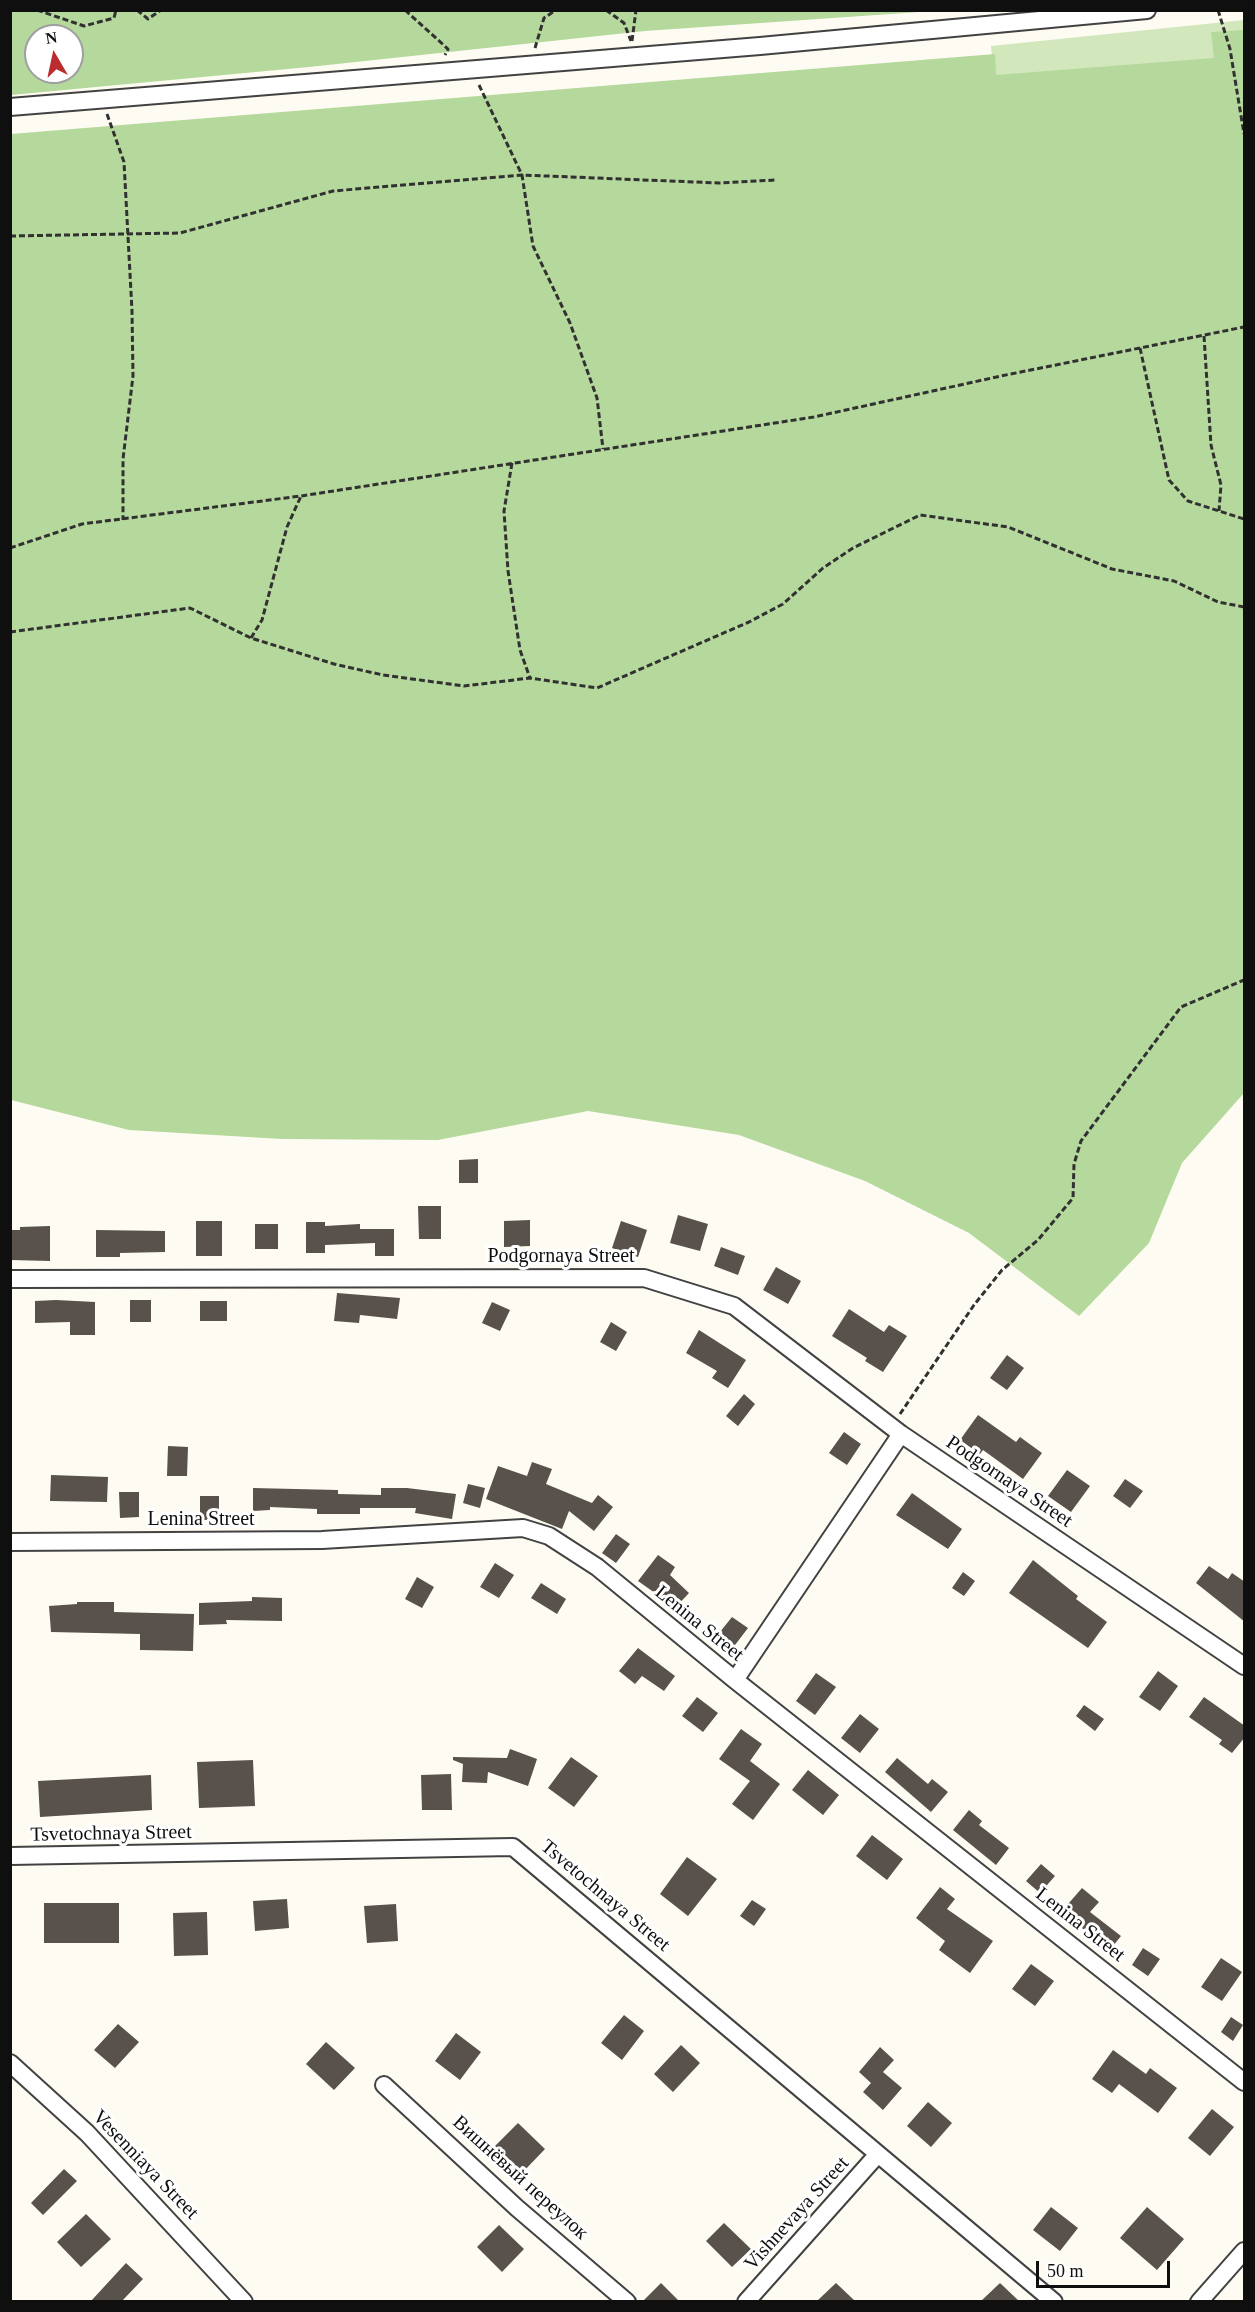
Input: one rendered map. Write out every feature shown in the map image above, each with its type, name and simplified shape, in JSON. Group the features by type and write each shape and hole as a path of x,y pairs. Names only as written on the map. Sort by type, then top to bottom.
{"street":[{"path":"10,107 614,59 1147,10"},
{"name":"Podgornaya Street","path":"10,1280 644,1278 734,1306 897,1430 1245,1666"},
{"path":"735,1680 897,1430"},
{"name":"Lenina Street","path":"10,1542 322,1540 523,1528 549,1536 597,1566 735,1680 1245,2082"},
{"name":"Tsvetochnaya Street","path":"10,1857 513,1847 1054,2301"},
{"name":"Vesenniaya Street","path":"10,2063 87,2133 244,2301"},
{"name":"Вишнёвый переулок","path":"384,2085 517,2208 627,2301"},
{"name":"Vishnevaya Street","path":"746,2301 878,2154"},
{"path":"1199,2301 1245,2251"}],"path":[{"path":"37,10 84,26 114,18 116,10"},
{"path":"137,10 148,19 161,10"},
{"path":"405,10 448,49 437,73"},
{"path":"530,65 544,18 556,10"},
{"path":"606,10 624,23 632,42"},
{"path":"614,59 632,42 636,10"},
{"path":"1218,10 1230,49 1245,134"},
{"path":"472,70 522,175 533,246 570,323 597,398 603,449"},
{"path":"101,100 124,162 128,234 133,376 123,459 123,520"},
{"path":"10,236 180,233 333,191 522,175 719,183 776,180"},
{"path":"10,548 82,524 302,496 814,417 1245,327"},
{"path":"1204,336 1211,445 1221,484 1219,511"},
{"path":"1140,348 1169,480 1188,501 1245,519"},
{"path":"512,463 504,511 508,572 520,650 530,678"},
{"path":"251,638 262,620 287,527 302,496"},
{"path":"10,632 190,608 251,638 334,664 383,675 464,686 530,678 597,688 749,622 783,604 830,563 853,548 920,515 1008,527 1112,569 1174,581 1218,602 1245,607"},
{"path":"897,1430 974,1305 1002,1269 1038,1240 1073,1198 1074,1164 1081,1141 1181,1007 1245,980"}],"green space":[{"path":"11,10 934,10 645,31 309,67 11,95"},
{"path":"1244,20 1244,322 995,92 991,46"},
{"path":"1244,30 1244,1093 1182,1163 1149,1243 1079,1316 969,1233 865,1181 739,1135 588,1111 438,1140 282,1139 129,1130 11,1100 11,134 995,54 996,75 1214,58 1211,32"}],"building":[{"path":"478,1159 478,1183 459,1183 459,1160"},
{"path":"418,1206 441,1206 441,1239 419,1239"},
{"path":"678,1215 708,1224 700,1251 670,1243"},
{"path":"530,1220 530,1246 504,1247 504,1221"},
{"path":"196,1221 222,1221 222,1256 196,1256"},
{"path":"621,1221 647,1230 638,1257 612,1248"},
{"path":"306,1222 325,1222 325,1226 360,1224 360,1229 394,1229 394,1256 375,1256 375,1243 325,1245 325,1253 306,1253"},
{"path":"255,1224 278,1224 278,1249 255,1249"},
{"path":"50,1226 50,1261 10,1260 10,1230 20,1230 20,1227"},
{"path":"96,1230 165,1231 165,1252 120,1253 120,1257 96,1257"},
{"path":"721,1247 745,1256 738,1275 714,1266"},
{"path":"776,1267 801,1281 788,1304 763,1290"},
{"path":"337,1293 400,1298 397,1319 360,1315 359,1323 334,1321"},
{"path":"130,1300 151,1300 151,1322 130,1322"},
{"path":"35,1301 95,1302 95,1335 70,1335 70,1322 35,1323"},
{"path":"200,1301 227,1301 227,1321 200,1321"},
{"path":"492,1302 510,1310 500,1331 482,1323"},
{"path":"849,1309 884,1332 889,1325 907,1336 883,1372 865,1361 867,1358 832,1336"},
{"path":"611,1322 627,1332 616,1351 600,1342"},
{"path":"699,1330 746,1360 728,1388 712,1378 717,1371 686,1353"},
{"path":"1007,1355 1024,1368 1007,1390 990,1378"},
{"path":"744,1394 755,1404 738,1426 726,1416"},
{"path":"978,1415 1016,1442 1020,1437 1042,1453 1023,1479 983,1450 980,1454 960,1440"},
{"path":"844,1432 861,1444 847,1465 829,1453"},
{"path":"168,1446 188,1447 187,1476 167,1476"},
{"path":"532,1462 552,1469 546,1484 592,1503 598,1495 613,1507 594,1531 569,1511 562,1529 486,1499 498,1466 527,1476"},
{"path":"1067,1470 1090,1486 1071,1512 1048,1496"},
{"path":"51,1475 108,1477 107,1502 50,1501"},
{"path":"1125,1479 1143,1491 1130,1508 1113,1496"},
{"path":"468,1484 485,1488 480,1508 463,1503"},
{"path":"253,1488 338,1490 338,1494 381,1495 381,1488 407,1488 456,1494 452,1519 415,1513 416,1508 360,1508 360,1514 317,1514 317,1509 270,1507 270,1510 253,1511"},
{"path":"119,1492 139,1492 139,1517 120,1518"},
{"path":"912,1493 962,1529 948,1549 896,1515"},
{"path":"200,1496 219,1496 219,1520 200,1520"},
{"path":"616,1534 630,1544 616,1563 602,1553"},
{"path":"658,1555 675,1567 670,1575 689,1593 675,1608 657,1591 655,1593 638,1581"},
{"path":"1033,1560 1078,1596 1076,1599 1107,1622 1088,1648 1009,1593"},
{"path":"495,1563 514,1575 499,1598 480,1587"},
{"path":"1209,1566 1228,1579 1232,1573 1245,1582 1245,1622 1196,1583"},
{"path":"963,1572 975,1581 964,1596 952,1588"},
{"path":"417,1577 434,1587 422,1608 405,1599"},
{"path":"541,1583 566,1599 557,1614 531,1598"},
{"path":"252,1597 282,1598 282,1621 226,1620 227,1624 199,1625 199,1603 252,1601"},
{"path":"77,1602 114,1602 114,1612 194,1614 193,1651 140,1650 140,1634 51,1632 49,1606 77,1604"},
{"path":"732,1617 748,1628 732,1649 716,1637"},
{"path":"638,1648 675,1676 664,1691 642,1676 635,1684 619,1671"},
{"path":"1158,1671 1178,1686 1160,1711 1139,1697"},
{"path":"816,1673 836,1687 815,1715 796,1701"},
{"path":"697,1697 718,1713 703,1732 682,1716"},
{"path":"1204,1697 1245,1726 1245,1737 1232,1753 1219,1744 1222,1740 1189,1717"},
{"path":"1084,1705 1104,1719 1095,1731 1076,1716"},
{"path":"860,1714 879,1729 860,1753 841,1738"},
{"path":"741,1729 762,1744 750,1761 780,1784 753,1820 732,1804 750,1781 719,1759"},
{"path":"510,1749 537,1759 528,1786 488,1772 487,1783 462,1782 463,1764 453,1760 453,1757 507,1758"},
{"path":"571,1757 598,1776 574,1807 548,1788"},
{"path":"897,1758 928,1784 932,1779 948,1792 931,1812 885,1772"},
{"path":"253,1760 255,1806 199,1808 197,1762"},
{"path":"808,1770 839,1795 823,1815 792,1790"},
{"path":"451,1774 452,1810 422,1810 421,1775"},
{"path":"151,1775 152,1810 40,1817 38,1781"},
{"path":"969,1810 982,1821 979,1825 1009,1848 996,1865 953,1830"},
{"path":"872,1835 903,1859 887,1880 856,1856"},
{"path":"687,1857 717,1879 688,1916 660,1894"},
{"path":"1041,1864 1055,1876 1040,1893 1026,1881"},
{"path":"940,1887 955,1899 947,1909 993,1941 970,1973 939,1950 945,1941 916,1918"},
{"path":"1082,1888 1099,1902 1090,1912 1121,1936 1109,1951 1062,1911"},
{"path":"287,1899 289,1928 255,1931 253,1901"},
{"path":"752,1900 766,1909 754,1926 740,1916"},
{"path":"44,1903 119,1903 119,1943 44,1943"},
{"path":"396,1904 398,1941 367,1943 364,1906"},
{"path":"207,1912 208,1955 174,1956 173,1913"},
{"path":"1143,1948 1160,1959 1148,1976 1132,1965"},
{"path":"1221,1958 1242,1972 1222,2001 1201,1987"},
{"path":"1031,1964 1054,1981 1035,2006 1012,1989"},
{"path":"624,2015 644,2031 622,2060 601,2043"},
{"path":"1231,2017 1243,2025 1233,2041 1221,2032"},
{"path":"118,2024 139,2042 115,2068 94,2050"},
{"path":"456,2033 481,2052 460,2080 435,2061"},
{"path":"326,2042 355,2068 334,2090 306,2064"},
{"path":"681,2045 700,2063 673,2092 654,2074"},
{"path":"880,2047 894,2060 883,2072 902,2088 883,2110 863,2092 871,2083 859,2072"},
{"path":"1113,2050 1146,2074 1150,2068 1177,2088 1158,2113 1119,2084 1112,2093 1092,2079"},
{"path":"928,2102 952,2123 931,2147 907,2126"},
{"path":"1212,2109 1234,2127 1210,2156 1188,2138"},
{"path":"518,2123 545,2149 522,2173 495,2146"},
{"path":"64,2169 77,2181 43,2215 31,2203"},
{"path":"1051,2207 1078,2228 1060,2251 1033,2230"},
{"path":"1147,2207 1184,2239 1157,2270 1120,2238"},
{"path":"86,2214 111,2239 81,2267 57,2242"},
{"path":"724,2223 751,2249 732,2267 706,2241"},
{"path":"499,2225 524,2249 502,2272 477,2247"},
{"path":"126,2263 143,2279 122,2301 91,2301"},
{"path":"661,2283 679,2301 643,2301"},
{"path":"836,2283 855,2301 817,2301"},
{"path":"1000,2283 1019,2301 981,2301"}]}
